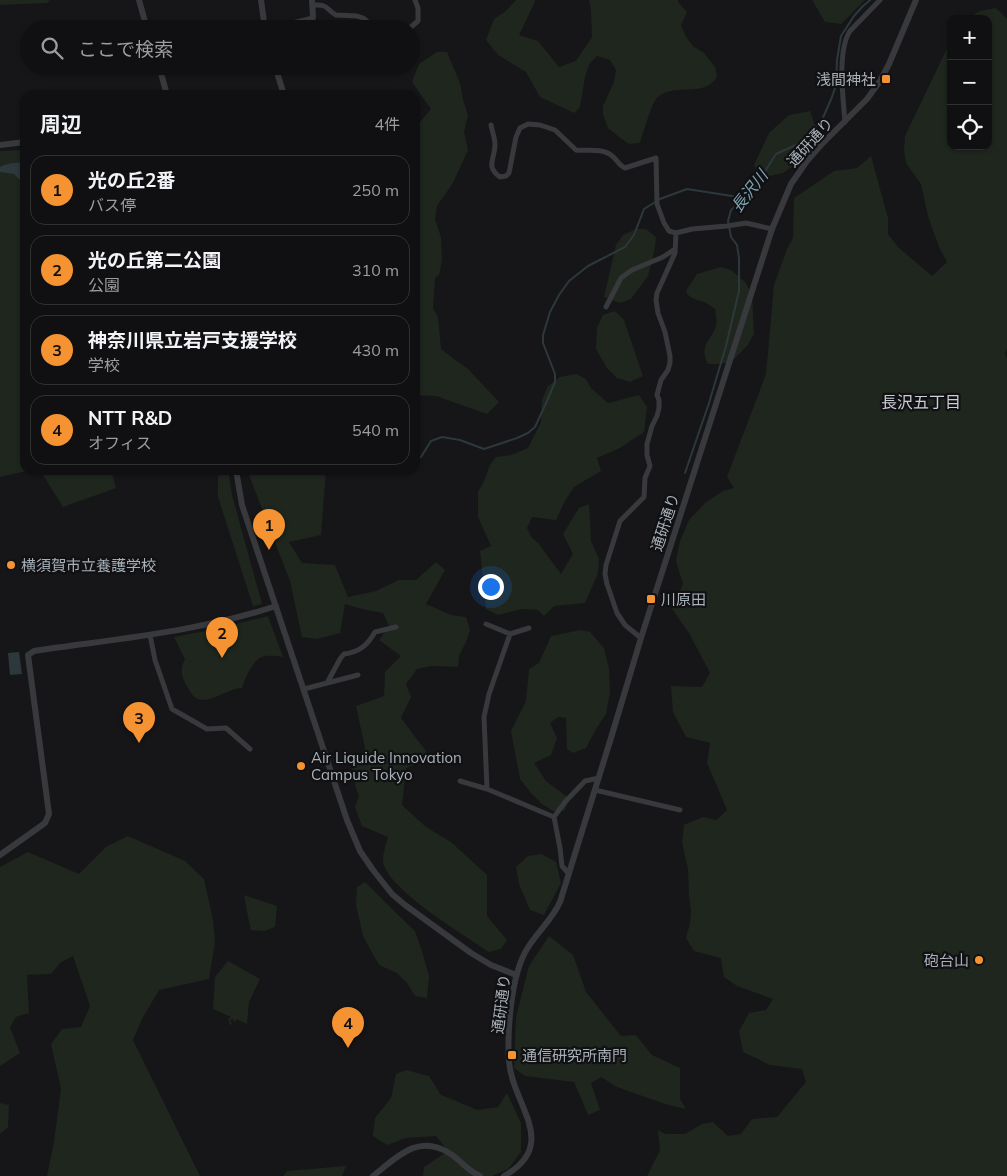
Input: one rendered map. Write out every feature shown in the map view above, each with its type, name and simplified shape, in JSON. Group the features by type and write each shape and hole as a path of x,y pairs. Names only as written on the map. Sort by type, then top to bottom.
{"street":[{"path":"138,0 144,20"},
{"path":"262,0 265,20"},
{"path":"415,0 418,8 418,20"},
{"path":"845,122 842,65 844,45 850,31 880,0"},
{"name":"通研通り","path":"504,1176 522,1163 528,1154 532,1141 530,1127 513,1081 509,1064 509,1028 516,974 527,948 556,910 569,874 641,638 772,229 791,184 807,161 867,99 880,80 889,64 916,0"},
{"path":"307,20 312,17 312,3 326,6 336,15 357,16 366,20"},
{"path":"162,75 167,90"},
{"path":"278,75 283,90"},
{"path":"491,125 495,146 491,167 500,177 506,176 509,173 516,137 520,128 528,124 540,125 555,130 576,150 609,153 620,166 625,168 656,158 656,204 669,231 676,233 692,229 746,223 772,229"},
{"path":"1,144 20,142"},
{"path":"641,638 625,625 617,613 606,584 605,574 620,521 644,497 646,478 650,466 647,456 647,444 652,426 658,416 659,400 657,394 661,380 670,364 665,332 656,300 657,293 675,253 676,233"},
{"path":"606,307 621,278 632,270 663,257 675,249"},
{"path":"237,475 242,505 352,834 360,851 372,870 405,906 491,965 516,974"},
{"path":"0,855 45,823 49,814 28,655 34,651 150,635 222,622 276,606"},
{"path":"486,624 510,634 528,628"},
{"path":"327,683 344,654 355,652 369,642 375,632 396,627"},
{"path":"488,789 484,717 489,694 510,634"},
{"path":"150,635 155,660 172,709 207,729 226,728 250,749"},
{"path":"304,689 358,675"},
{"path":"569,874 562,866 554,817 585,781 599,778"},
{"path":"460,781 488,789 554,817"},
{"path":"595,790 680,810"},
{"path":"373,1176 410,1149 419,1146 432,1146 450,1153 471,1172 480,1176"}],"shaded area":[{"path":"0,0 50,0 47,3 0,5"},
{"path":"516,0 535,0 519,35 538,41 559,67 576,61 592,37 589,0 678,0 687,12 681,25 686,37 693,46 704,53 715,67 717,77 703,88 675,90 661,94 652,107 640,143 629,144 608,128 603,114 603,106 614,82 616,70 610,60 597,56 590,63 585,77 580,107 574,113 540,97 526,72 498,55 486,40 494,19 506,11"},
{"path":"812,0 865,0 841,24 825,22"},
{"path":"996,8 1007,19 1007,349 1005,353 1007,359 1007,1176 647,1176 660,1150 658,1130 665,1134 685,1134 702,1124 713,1122 728,1136 741,1134 752,1119 777,1117 806,1082 802,1069 770,1065 743,1052 739,1031 749,1013 766,1010 773,999 737,986 724,977 721,958 694,951 686,938 691,911 688,869 682,843 684,825 703,817 716,820 727,810 707,763 710,743 686,737 673,712 671,686 702,687 710,673 689,633 672,609 683,584 676,561 680,541 689,520 705,503 723,491 734,488 727,477 766,374 774,285 793,238 794,198 834,171 857,168 871,156 888,218 888,234 898,247 932,276 947,262 939,247 928,216 921,184 906,163 904,150 905,136 947,48 947,150 992,150 992,15 973,15 980,11"},
{"path":"437,52 447,52 460,83 468,115 464,132 468,150 453,183 437,206 435,220 441,237 442,260 439,275 435,278 433,308 438,317 441,349 468,369 499,402 487,414 436,396 420,395 420,122 431,109 420,93 420,90 418,90 412,82 415,75 420,75 420,63"},
{"path":"810,111 816,129 812,142 800,161 783,173 761,178 754,165 769,133 789,115"},
{"path":"20,150 20,472 0,477 0,151"},
{"path":"20,162 20,180 14,174 0,172 0,167 3,165"},
{"path":"636,229 646,229 656,237 655,248 648,276 631,299 620,303 604,297 616,245 623,235"},
{"path":"721,267 731,270 745,282 752,294 754,334 747,346 731,362 708,364 704,353 706,344 716,326 715,309 691,297 686,291 697,274"},
{"path":"615,311 624,320 643,376 630,382 617,378 607,368 596,349 597,328 603,315"},
{"path":"576,374 586,379 591,388 608,403 639,395 647,407 644,432 620,448 597,458 601,471 574,487 556,520 532,517 527,528 532,538 538,543 561,574 573,554 563,534 579,508 589,504 591,541 599,559 598,573 585,603 554,606 544,616 538,610 522,609 498,615 486,609 480,551 491,546 478,517 478,492 490,465 496,457 511,455 528,448 541,422 542,400 548,386 560,377"},
{"path":"43,475 112,475 116,488 63,507"},
{"path":"218,475 229,475 232,495 262,604 253,606 218,497"},
{"path":"249,475 326,475 321,535 289,542 302,563 335,565 348,597 376,591 399,580 416,580 436,562 445,570 426,604 451,615 466,617 470,630 459,656 458,667 431,666 417,669 406,684 411,697 401,718 431,758 406,768 402,805 426,827 451,842 487,875 487,916 507,940 501,949 489,952 427,910 396,884 387,871 383,860 388,837 362,826 355,807 359,796 352,767 365,748 356,706 384,696 385,672 401,656 379,640 389,626 383,613 345,604 340,633 317,639 302,637 290,581"},
{"path":"268,616 283,657 267,656 258,659 249,670 242,688 204,700 195,697 183,678 182,666 185,659 174,637"},
{"path":"581,630 590,632 604,648 609,669 610,692 606,714 586,748 573,753 567,749 566,718 558,717 550,723 557,738 551,755 534,763 546,781 570,799 564,811 553,811 542,804 520,779 511,731 526,701 529,669 539,663 551,636"},
{"path":"19,652 22,674 10,675 8,653"},
{"path":"128,836 185,861 204,879 213,920 215,942 209,979 159,990 142,1019 133,1040 200,1176 47,1176 54,1142 61,1089 51,1044 62,1029 81,1027 90,1006 73,956 60,963 51,974 27,975 29,1013 16,1017 10,1027 20,1053 0,1066 0,867 28,852 79,874 106,847"},
{"path":"542,854 556,862 561,883 544,915 530,910 519,884 516,867 528,856"},
{"path":"365,882 415,931 429,976 427,998 415,996 407,983 397,973 379,965 363,936 356,905 357,887"},
{"path":"244,895 277,906 275,927 264,931 251,930"},
{"path":"549,936 573,955 586,992 621,1036 636,1035 652,1055 680,1068 680,1099 686,1109 665,1104 617,1087 601,1077 591,1083 600,1110 588,1115 574,1082 525,1076 514,1068 516,1017 529,966"},
{"path":"228,961 260,979 249,1002 247,1024 236,1019 234,1022 233,1019 230,1020 232,1024 230,1025 228,1019 231,1017 213,1009 215,977"},
{"path":"406,1070 429,1076 441,1095 477,1110 498,1107 507,1093 521,1123 521,1152 508,1169 492,1176 423,1176 424,1167 448,1151 436,1136 406,1138 387,1145 373,1136 375,1118 391,1098 396,1074"},
{"path":"0,1103 9,1105 8,1127 0,1134"},
{"path":"346,1166 342,1176 283,1176 287,1171"}],"waterway":[{"name":"長沢川","path":"685,473 726,346 739,291 737,245 731,237 728,221 731,210 752,192 776,154 798,144 822,120 836,85 837,60 841,36 854,16 870,0"},
{"path":"420,457 431,441 442,437 460,440 484,449 517,438 535,427 555,382 555,374 543,343 543,335 550,312 569,281 588,266 625,247 634,235 644,209 660,199 687,189 745,198"}],"place":[{"name":"浅間神社","path":"886,79"},
{"name":"光の丘2番","path":"269,550"},
{"name":"横須賀市立養護学校","path":"11,565"},
{"name":"川原田","path":"651,599"},
{"name":"光の丘第二公園","path":"222,658"},
{"name":"神奈川県立岩戸支援学校","path":"139,743"},
{"name":"Air Liquide Innovation Campus Tokyo","path":"301,766"},
{"name":"砲台山","path":"979,960"},
{"name":"NTT R&D","path":"348,1048"},
{"name":"通信研究所南門","path":"512,1055"}],"district":[{"name":"長沢五丁目","path":"921,402"}]}
